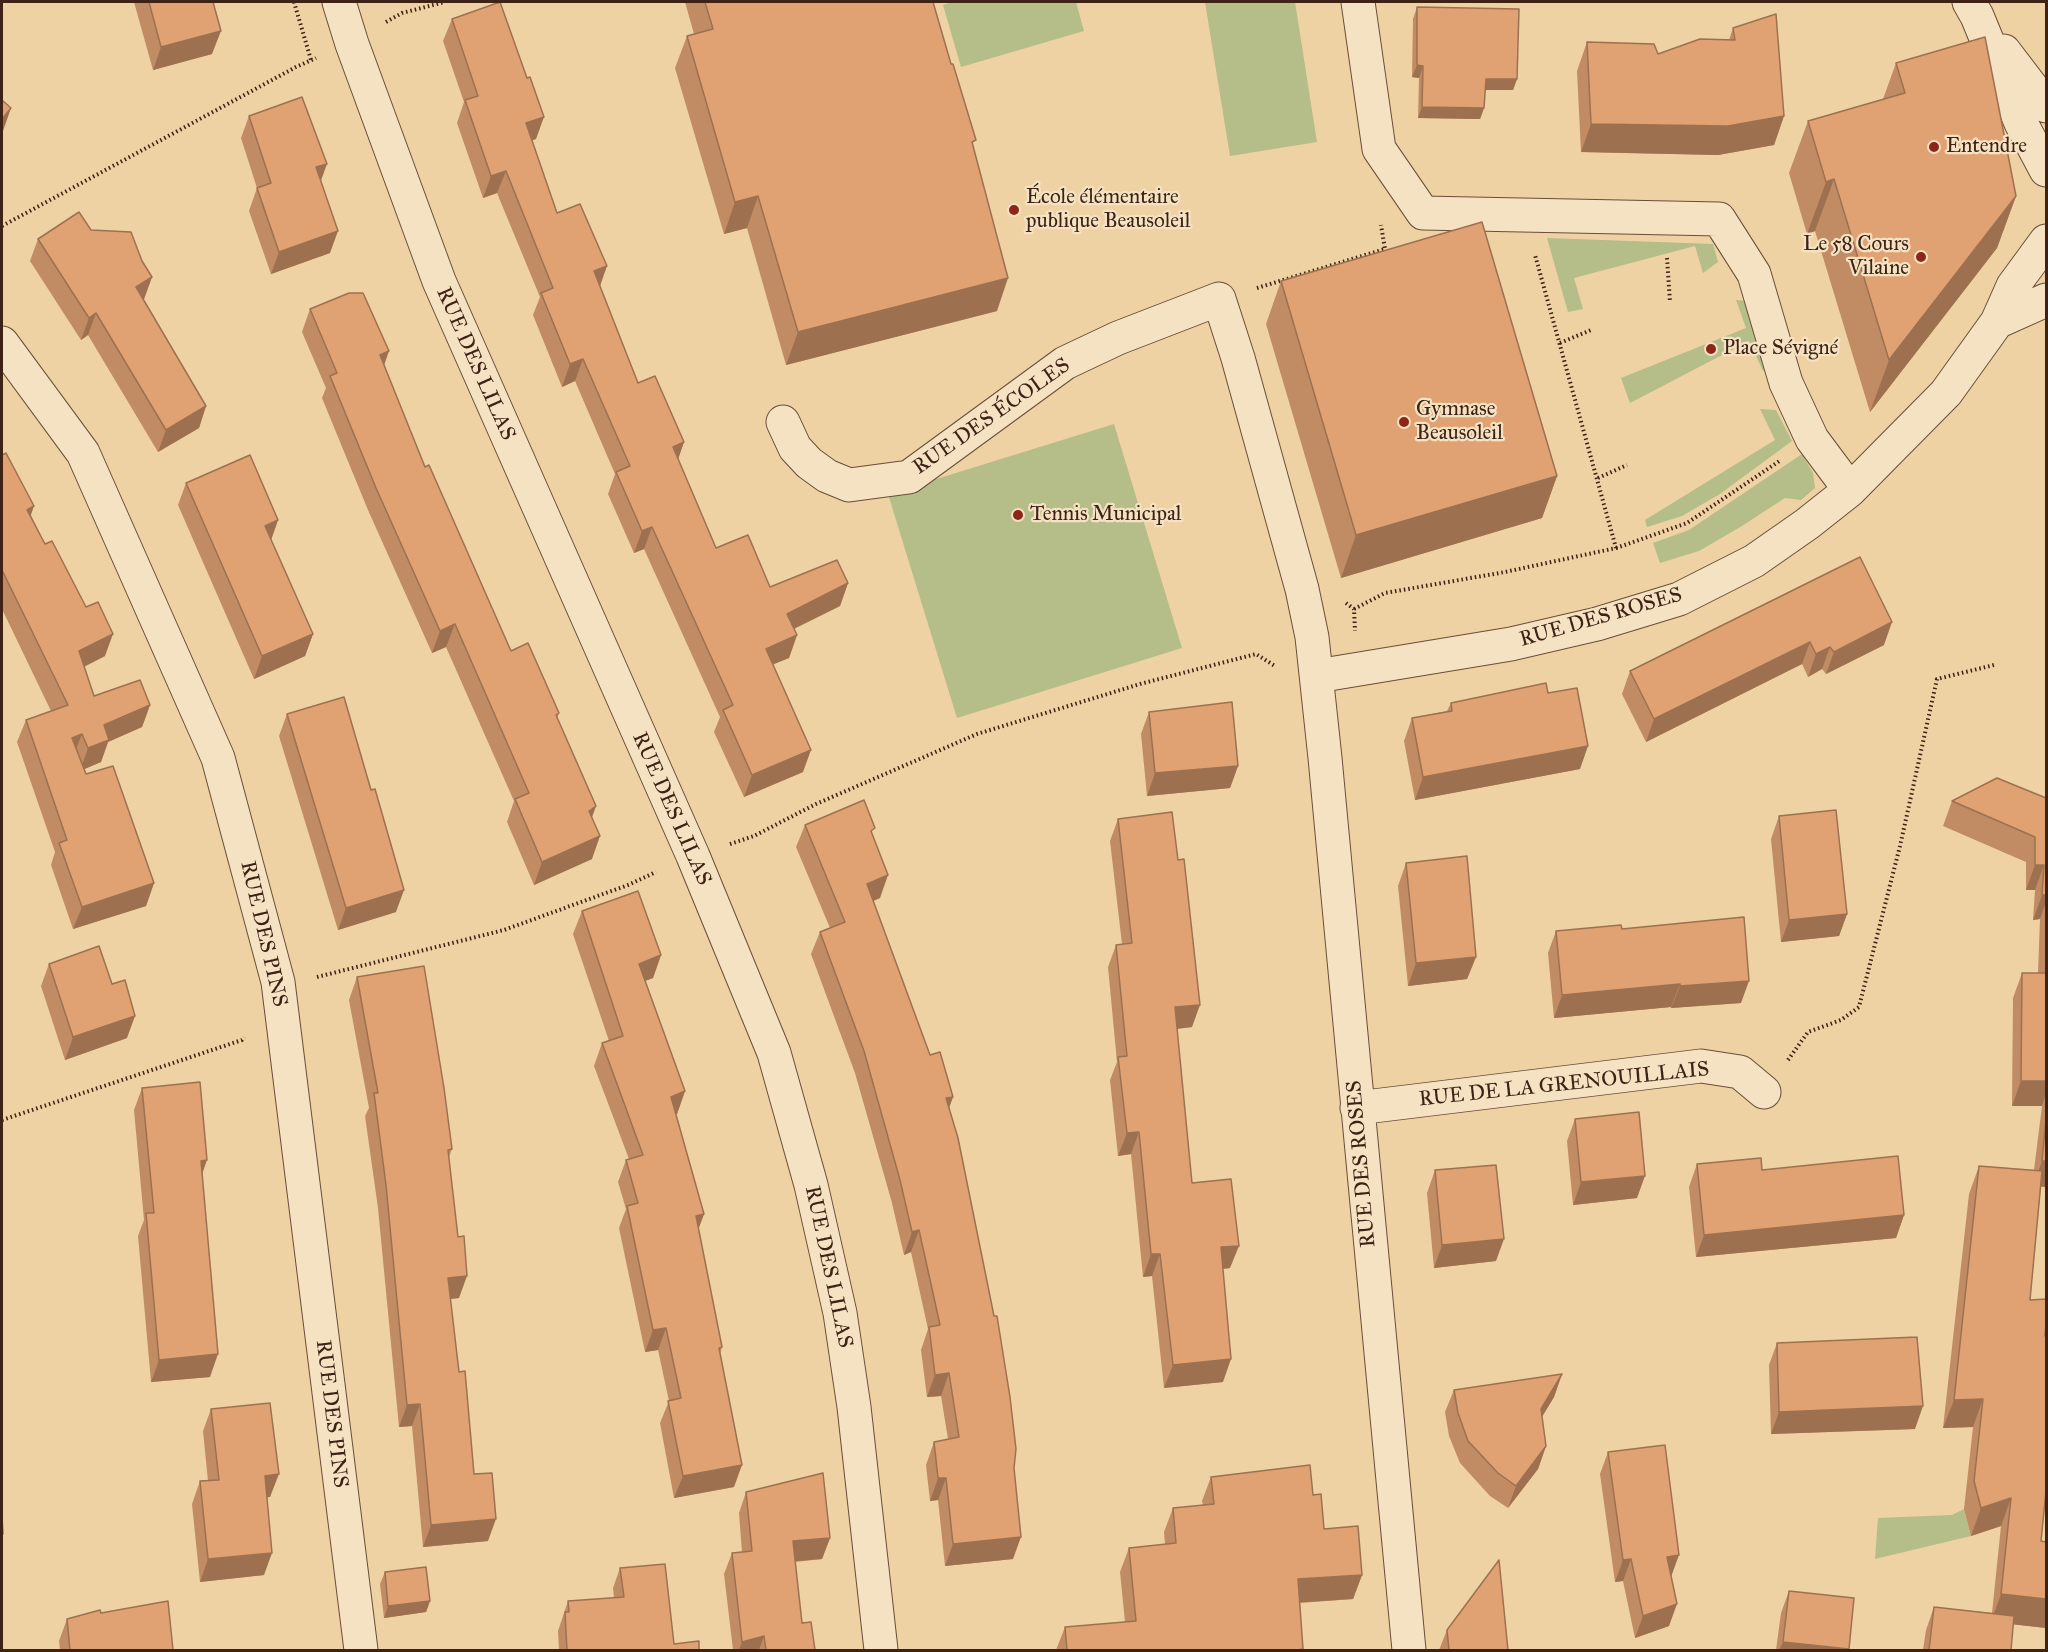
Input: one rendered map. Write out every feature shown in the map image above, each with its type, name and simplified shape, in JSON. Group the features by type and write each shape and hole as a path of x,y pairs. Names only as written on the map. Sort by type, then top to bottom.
{"street":[{"name":"RUE DES LILAS","path":"339,2 352,44 439,281 693,856 774,1053 811,1185 840,1313 854,1407 881,1650"},
{"path":"1358,2 1379,149 1423,213 1719,219 1754,273 1786,383 1812,439 1850,490"},
{"path":"1973,9 2046,106"},
{"path":"1973,9 2021,123 2046,171"},
{"name":"RUE DES ROSES","path":"1317,676 1511,645 1597,624 1679,599 1754,561 1850,490 1946,393 1997,322 2013,286 2046,241"},
{"name":"RUE DES ROSES","path":"1219,299 1238,358 1302,588 1317,676 1409,1650"},
{"name":"RUE DES ÉCOLES","path":"783,422 795,448 809,463 827,476 849,485 909,477 1065,363 1118,338 1219,299"},
{"path":"1997,322 2046,300"},
{"name":"RUE DES PINS","path":"2,343 83,453 218,758 278,982 361,1650"},
{"name":"RUE DE LA GRENOUILLAIS","path":"1357,1108 1701,1066 1740,1072 1764,1092"}],"path":[{"path":"294,2 311,60"},
{"path":"2,226 296,67 352,44 402,13 445,2"},
{"path":"1380,216 1387,257"},
{"path":"1219,299 1385,249"},
{"path":"1533,249 1616,548"},
{"path":"1560,343 1591,330"},
{"path":"1354,609 1385,593 1505,572 1616,548 1687,523 1812,439"},
{"path":"1598,478 1627,465"},
{"path":"278,982 326,976 504,930 628,885 693,856 753,836 816,804 977,734 1130,687 1256,654"},
{"path":"1764,1092 1808,1032 1841,1020 1859,1007 1900,846 1937,679 1994,665"},
{"path":"2,1120 242,1040 247,1033"}],"green space":[{"path":"953,2 1076,2 1084,31 961,67 943,5"},
{"path":"1205,2 1295,2 1317,142 1230,156"},
{"path":"1547,238 1713,244 1718,262 1703,273 1695,246 1574,278 1583,309 1568,312"},
{"path":"1736,300 1747,301 1767,365 1763,371 1749,341 1630,403 1621,378 1746,328"},
{"path":"1760,409 1776,410 1792,441 1720,494 1682,516 1647,527 1645,520 1775,440"},
{"path":"1114,424 1182,648 957,718 888,494"},
{"path":"1802,454 1813,473 1815,488 1801,500 1785,498 1699,551 1660,563 1653,543 1689,530"},
{"path":"1964,1509 1971,1536 1875,1559 1878,1518 1952,1515"}],"building":[{"path":"149,2 213,2 221,31 161,47"},
{"path":"500,2 527,78 530,77 544,117 526,123 557,213 580,204 607,266 594,271 638,383 655,376 684,442 673,447 716,548 748,535 770,587 837,560 848,583 787,614 797,635 766,649 811,750 752,775 723,710 733,705 652,527 642,531 616,472 630,466 583,359 570,364 541,293 553,288 506,171 491,176 465,100 478,96 452,19"},
{"path":"705,2 933,2 976,140 972,142 1008,278 798,332 758,196 735,202 687,36 713,29"},
{"path":"1417,7 1519,9 1517,79 1486,79 1484,108 1422,107 1423,66 1417,65"},
{"path":"1776,14 1784,116 1728,126 1591,124 1587,42 1654,44 1658,54 1700,39 1735,40 1733,28"},
{"path":"1985,37 2016,196 1889,360 1834,179 1826,182 1808,121 1905,93 1896,63"},
{"path":"302,97 327,164 316,167 338,231 279,252 257,188 271,183 249,116"},
{"path":"2,100 11,108 2,119"},
{"path":"79,212 91,230 131,232 142,261 152,277 136,287 206,406 166,430 96,313 89,318 38,239"},
{"name":"Gymnase Beausoleil","path":"1482,222 1557,476 1356,535 1281,281"},
{"path":"349,293 363,293 389,351 380,355 425,467 429,465 511,651 528,643 559,713 556,715 596,806 589,811 600,836 542,862 515,799 529,793 455,624 440,631 376,488 330,376 337,373 310,309"},
{"path":"6,453 34,506 27,510 45,544 52,541 86,607 98,602 113,634 79,651 94,696 140,680 150,705 104,725 109,740 88,748 82,734 72,738 86,774 113,766 154,883 82,907 59,843 67,840 26,720 68,705 2,570 2,455"},
{"path":"250,455 278,520 265,526 313,634 262,656 186,483"},
{"path":"1860,557 1892,622 1834,652 1830,647 1816,654 1810,642 1654,719 1630,671"},
{"path":"1546,683 1548,693 1577,688 1588,746 1423,777 1412,718 1452,711 1451,703"},
{"path":"344,697 371,790 375,789 404,890 346,908 287,714"},
{"path":"1232,702 1238,766 1155,773 1149,712"},
{"path":"1997,778 2046,798 2046,895 2042,895 2044,865 2035,865 2035,837 1952,801"},
{"path":"864,800 875,828 871,831 888,875 867,884 930,1055 940,1052 953,1097 946,1098 958,1138 994,1316 997,1316 1010,1397 1016,1449 1014,1468 1021,1537 953,1544 946,1478 938,1478 934,1442 959,1437 949,1373 935,1375 929,1327 940,1325 919,1230 912,1232 864,1051 820,932 845,922 805,825"},
{"path":"1836,810 1847,914 1789,920 1779,816"},
{"path":"1172,812 1178,860 1184,859 1200,1005 1175,1007 1192,1183 1231,1179 1239,1246 1221,1247 1231,1359 1173,1365 1160,1254 1151,1254 1139,1132 1127,1133 1118,1057 1127,1056 1116,945 1132,943 1118,819"},
{"path":"1467,856 1476,957 1416,963 1406,863"},
{"path":"638,891 661,955 639,964 685,1091 671,1097 704,1214 696,1216 742,1465 683,1476 668,1401 681,1398 666,1328 653,1330 627,1206 638,1203 626,1160 643,1155 602,1043 623,1036 582,911"},
{"path":"1744,917 1749,981 1680,986 1680,984 1562,995 1556,931 1621,925 1622,929"},
{"path":"99,946 112,984 125,980 135,1016 73,1037 49,964"},
{"path":"424,966 452,1149 448,1150 458,1237 464,1236 467,1276 448,1278 459,1372 465,1371 474,1474 492,1473 496,1519 431,1525 420,1404 407,1405 386,1185 374,1093 378,1093 357,977"},
{"path":"2022,973 2046,973 2046,1081 2021,1081"},
{"path":"200,1082 207,1160 201,1161 218,1354 159,1360 146,1213 154,1213 142,1088"},
{"path":"1639,1112 1645,1176 1581,1182 1575,1119"},
{"path":"2046,1119 2046,1161 2042,1161"},
{"path":"1898,1156 1904,1215 1704,1235 1697,1164 1761,1158 1762,1170"},
{"path":"1496,1165 1504,1239 1442,1245 1435,1170"},
{"path":"1979,1166 2042,1171 2030,1300 2046,1299 2046,1491 2041,1541 2046,1542 2046,1599 2001,1594 2011,1498 1981,1508 1974,1481 1983,1399 1954,1400"},
{"path":"1917,1337 1923,1406 1779,1412 1777,1343"},
{"path":"1562,1374 1541,1409 1546,1446 1516,1486 1498,1473 1468,1441 1458,1413 1454,1390"},
{"path":"270,1403 279,1474 265,1476 272,1553 208,1559 200,1481 219,1480 211,1409"},
{"path":"1665,1445 1679,1555 1667,1557 1677,1604 1643,1616 1631,1559 1623,1560 1608,1452"},
{"path":"1310,1465 1313,1495 1321,1494 1324,1529 1358,1526 1362,1575 1298,1579 1303,1649 1067,1650 1065,1627 1136,1621 1129,1548 1176,1543 1173,1508 1214,1504 1211,1477"},
{"path":"823,1473 830,1538 793,1541 802,1623 811,1622 815,1650 766,1650 764,1636 742,1642 732,1553 752,1551 746,1492"},
{"path":"1499,1560 1508,1650 1449,1650 1447,1630"},
{"path":"665,1564 674,1644 699,1641 699,1650 567,1650 565,1612 569,1612 568,1601 624,1597 620,1568"},
{"path":"426,1567 430,1601 388,1606 385,1572"},
{"path":"1789,1591 1854,1598 1849,1649 1783,1642"},
{"path":"168,1601 173,1650 70,1650 67,1619 100,1610 101,1613"},
{"path":"1934,1607 2014,1616 2011,1650 1929,1650"}],"place":[{"name":"Entendre","path":"1934,147"},
{"name":"École élémentaire publique Beausoleil","path":"1014,210"},
{"name":"Le 58 Cours Vilaine","path":"1921,257"},
{"name":"Place Sévigné","path":"1711,349"},
{"name":"Gymnase Beausoleil","path":"1404,422"},
{"name":"Tennis Municipal","path":"1018,515"}]}
